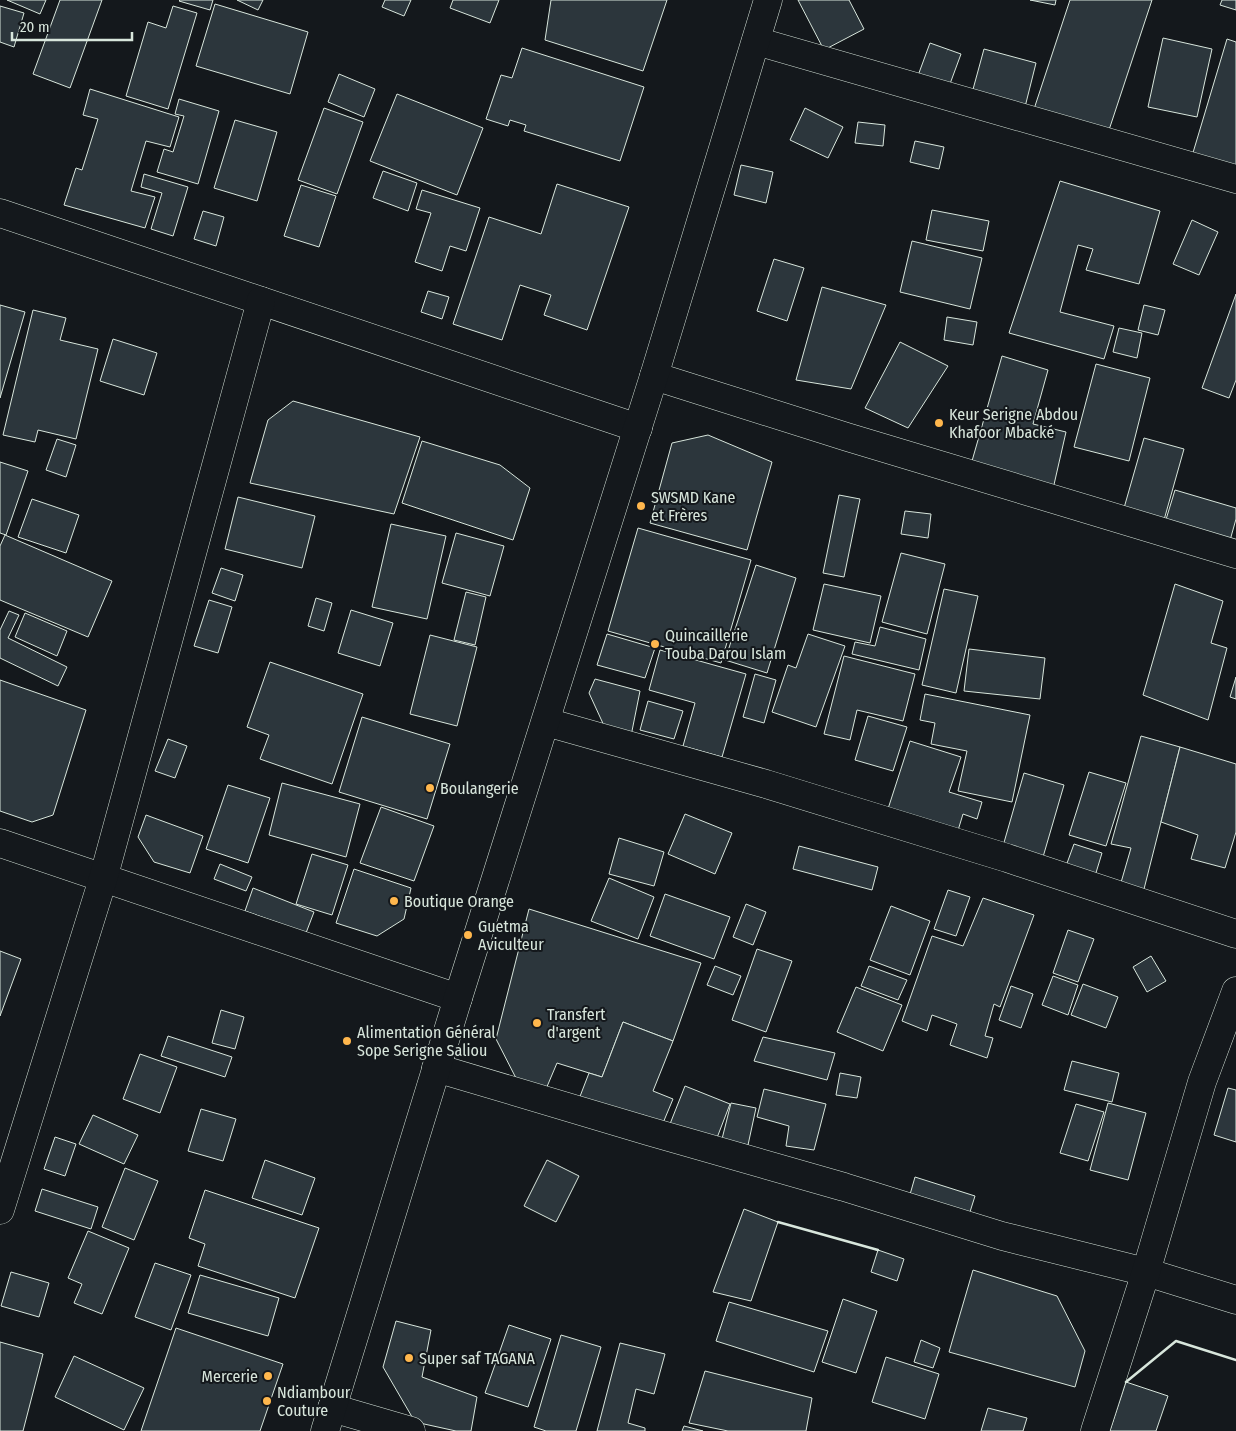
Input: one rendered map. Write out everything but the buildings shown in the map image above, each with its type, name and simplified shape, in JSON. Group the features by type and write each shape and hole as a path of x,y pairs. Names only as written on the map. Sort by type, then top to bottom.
{"street":[{"path":"411,1431 329,1419 387,1234 436,1068 638,428 768,0"},
{"path":"756,41 1236,179"},
{"path":"0,213 638,428"},
{"path":"0,1210 103,879 261,301"},
{"path":"654,376 857,440 1236,554"},
{"path":"546,722 775,787 1008,858 1236,934"},
{"path":"0,844 458,998"},
{"path":"1095,1431 1146,1272 1202,1082 1236,991"},
{"path":"436,1068 844,1187 1002,1236 1146,1272 1236,1300"}],"wall":[{"path":"778,1222 878,1250"},
{"path":"1126,1382 1176,1341 1236,1360"}],"place":[{"name":"Keur Serigne Abdou Khafoor Mbacké","path":"939,423"},
{"name":"SWSMD Kane et Frères","path":"641,506"},
{"name":"Quincaillerie Touba Darou Islam","path":"655,644"},
{"name":"Boulangerie","path":"430,788"},
{"name":"Boutique Orange","path":"394,901"},
{"name":"Guetma Aviculteur","path":"468,935"},
{"name":"Transfert d'argent","path":"537,1023"},
{"name":"Alimentation Général Sope Serigne Saliou","path":"347,1041"},
{"name":"Super saf TAGANA","path":"409,1358"},
{"name":"Mercerie","path":"268,1376"},
{"name":"Ndiambour Couture","path":"267,1401"}]}
